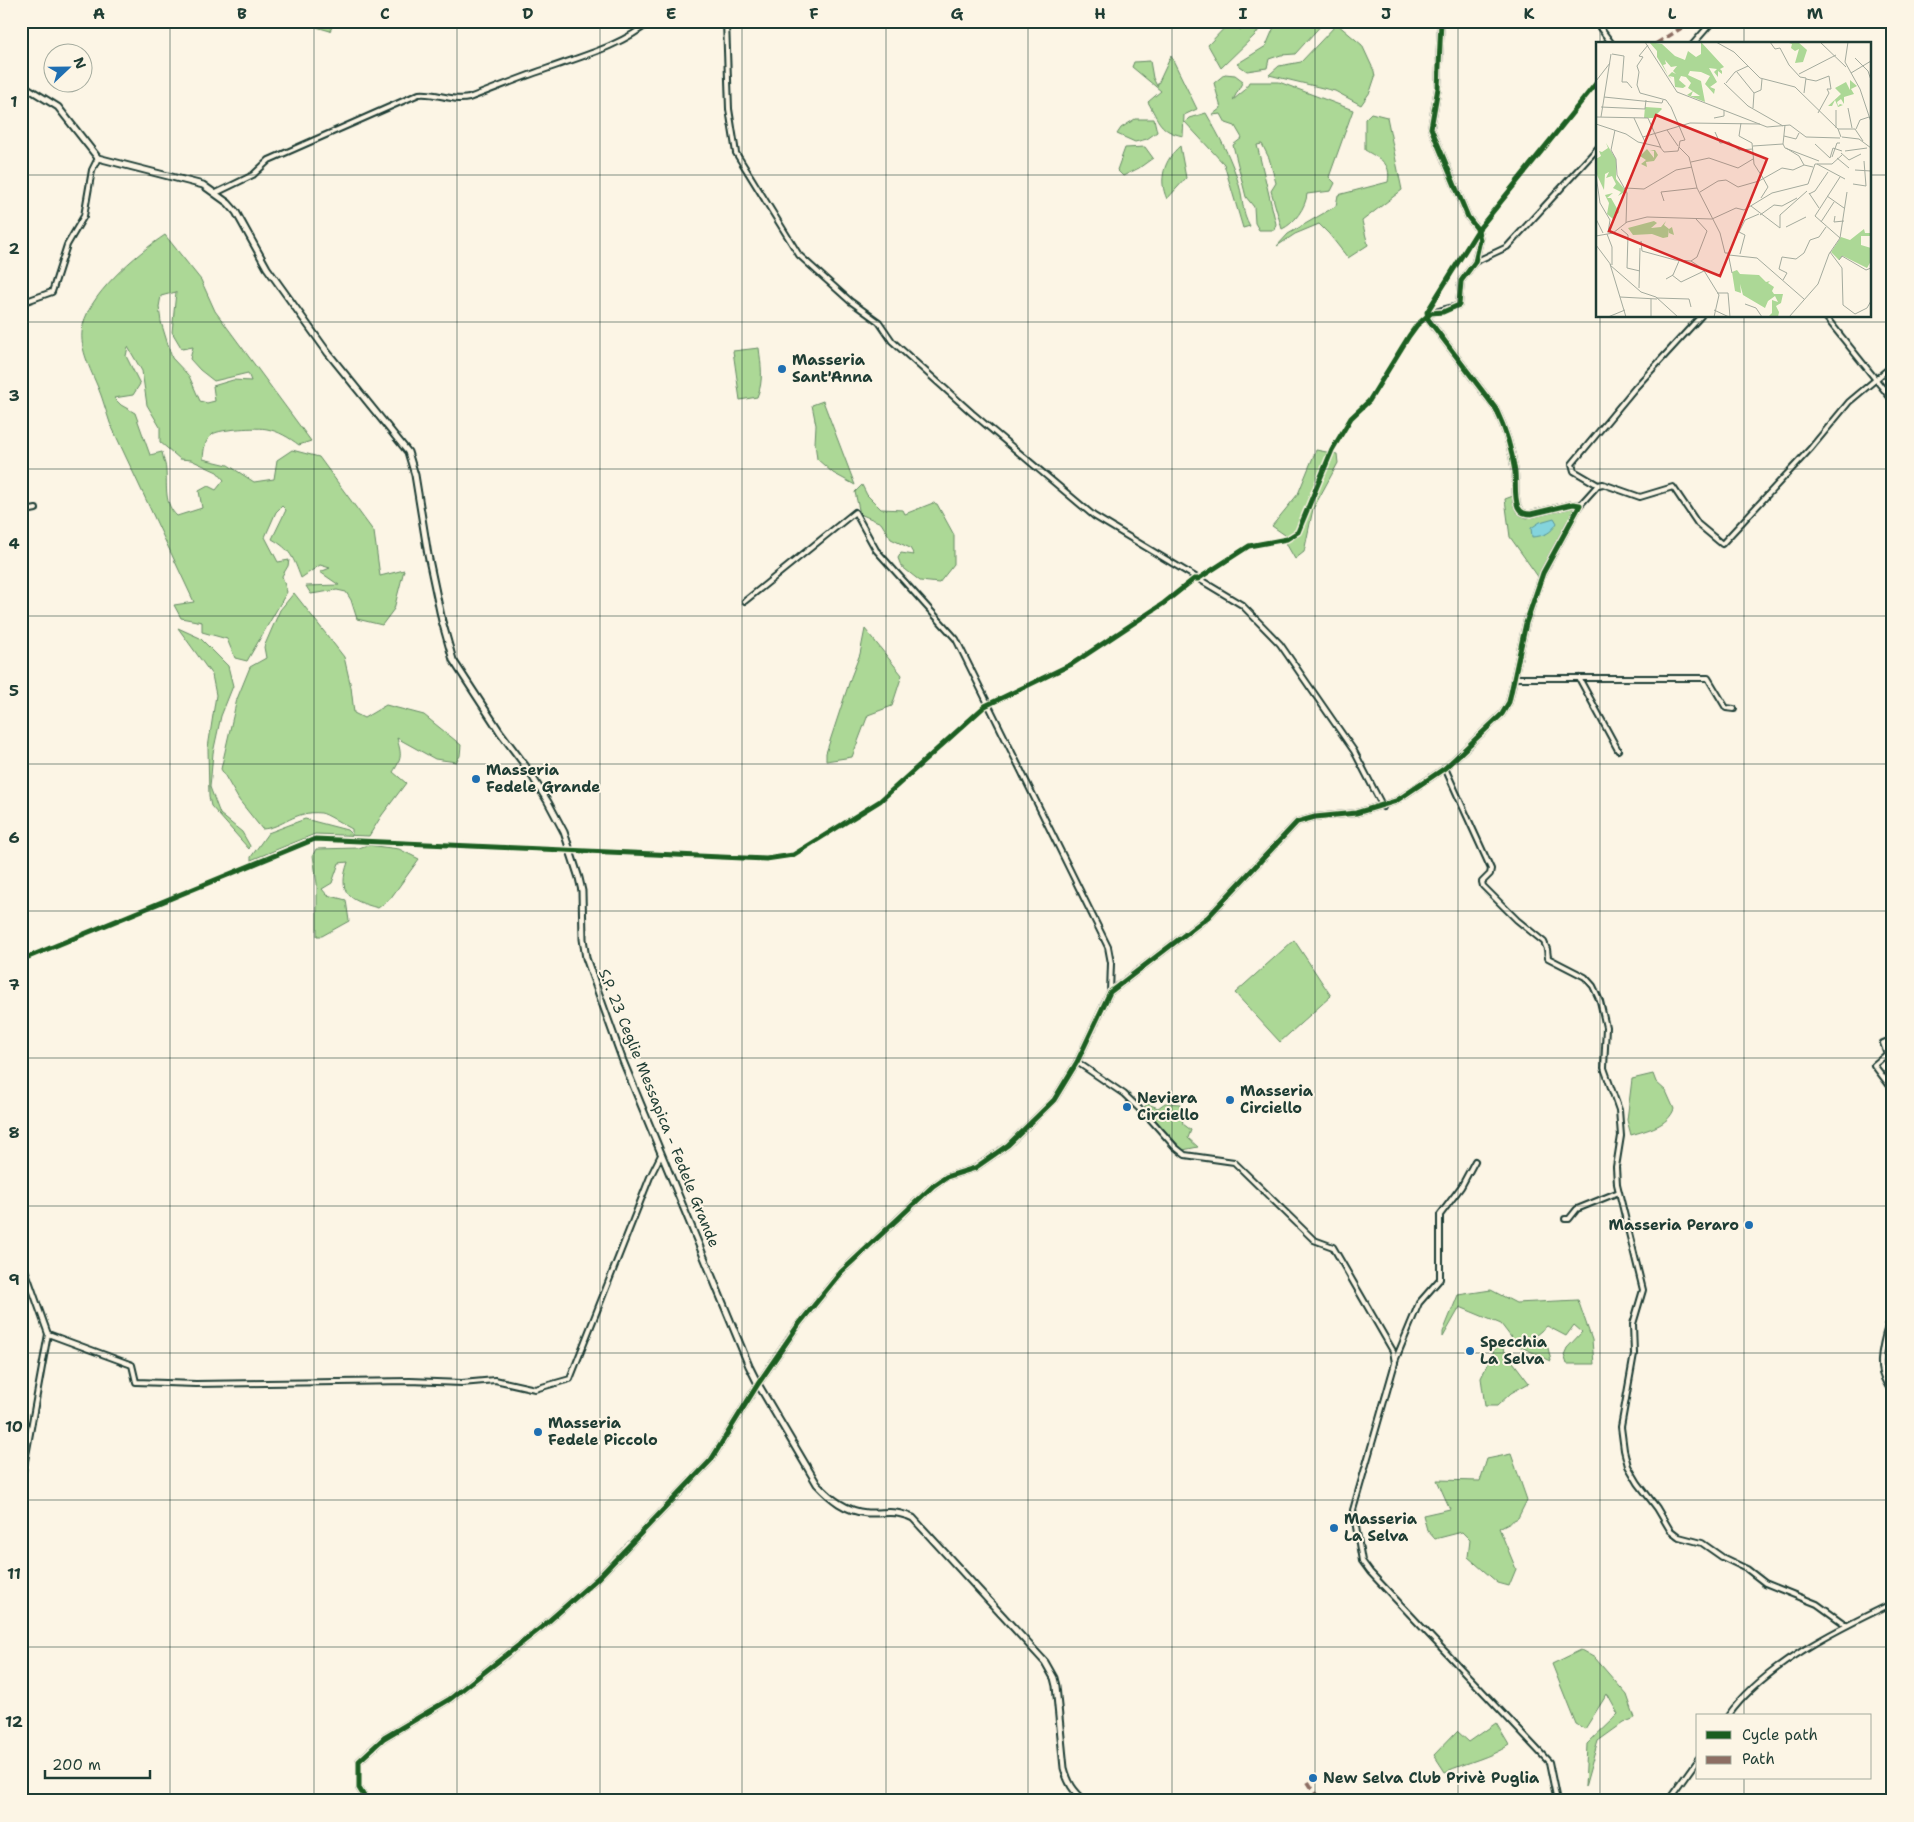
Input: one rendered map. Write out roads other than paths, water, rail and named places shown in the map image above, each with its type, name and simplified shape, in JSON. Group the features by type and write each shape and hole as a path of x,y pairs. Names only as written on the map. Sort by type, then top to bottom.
{"street":[{"path":"216,193 253,175 269,160 418,94 426,93 460,100 469,98 588,54 628,37 651,21"},
{"path":"726,21 728,109 736,153 798,255 850,301 879,322 892,341 972,413 1094,516 1242,605 1280,644 1354,751 1382,806"},
{"path":"1595,21 1611,42"},
{"path":"1695,42 1713,21"},
{"path":"1442,22 1438,88 1431,128 1468,216 1478,230 1480,240 1475,262 1461,281 1458,305 1443,312 1431,313 1428,315 1428,319 1496,409 1503,424 1514,462 1517,500 1522,512 1531,514 1573,504 1580,505"},
{"path":"21,84 58,107 98,158 92,170 84,216 68,245 52,292 21,303"},
{"path":"1475,262 1507,248 1596,150"},
{"name":"S.P. 23 Ceglie Messapica - Fedele Grande","path":"98,158 203,185 216,193 236,212 267,268 328,353 389,426 408,452 415,475 428,555 448,648 458,669 527,768 564,832 580,878 583,939 586,958 623,1061 758,1384 809,1470 827,1494 849,1509 868,1513 895,1512 913,1518 1045,1662 1054,1678 1056,1686 1064,1768 1067,1780 1070,1788 1085,1801"},
{"path":"1699,318 1635,388 1572,464 1574,471 1598,485 1603,484 1640,497 1673,488 1698,524 1722,544 1812,448 1849,402 1893,364"},
{"path":"1827,318 1893,401"},
{"path":"1110,992 1208,917 1297,822 1315,817 1356,813 1396,801 1445,768 1502,714 1509,702 1516,678 1526,623 1543,573 1580,505 1598,485"},
{"path":"21,512 36,509"},
{"path":"367,1801 359,1788 359,1762 384,1738 450,1699 542,1627 599,1577 711,1460 758,1384 799,1324 841,1272 946,1176 975,1168 1008,1146 1054,1100 1077,1062 1110,992 1111,963 1108,948 956,639 876,550 855,512 745,601"},
{"path":"1516,678 1708,678 1726,708 1734,709"},
{"path":"1579,678 1618,750"},
{"path":"1445,768 1491,869 1490,874 1482,882 1483,886 1517,920 1544,942 1548,958 1556,964 1585,977 1593,986 1600,1001 1606,1027 1604,1068 1619,1110 1621,1136 1616,1168 1619,1192 1643,1290 1633,1324 1634,1354 1621,1428 1628,1466 1670,1530 1679,1537 1702,1544 1722,1557 1747,1569 1765,1583 1817,1604 1846,1625"},
{"path":"1893,1039 1883,1043 1887,1054 1874,1065 1893,1090"},
{"path":"1077,1062 1124,1094 1185,1155 1234,1162 1314,1240 1334,1247 1393,1351 1394,1361"},
{"path":"48,1334 132,1365 136,1382 196,1384 410,1381 462,1383 495,1380 535,1389 561,1383 570,1379 661,1154"},
{"path":"1475,1161 1461,1187 1440,1215 1440,1279 1419,1303 1394,1361 1353,1510 1362,1561 1370,1572 1549,1762 1557,1801"},
{"path":"1565,1219 1569,1219 1576,1209 1580,1207 1619,1192"},
{"path":"21,1258 48,1334 21,1483"},
{"path":"1893,1315 1886,1330 1881,1364 1882,1373 1893,1394"},
{"path":"1730,1714 1740,1700 1778,1668 1846,1625 1893,1603"},
{"path":"1668,1801 1696,1762"}],"water":[{"path":"1554,518 1557,523 1550,532 1532,537 1531,528 1540,522"}],"place":[{"name":"Masseria Sant'Anna","path":"782,369"},
{"name":"Masseria Fedele Grande","path":"476,779"},
{"name":"Masseria Circiello","path":"1230,1100"},
{"name":"Neviera Circiello","path":"1127,1107"},
{"name":"Masseria Peraro","path":"1749,1225"},
{"name":"Specchia La Selva","path":"1470,1351"},
{"name":"Masseria Fedele Piccolo","path":"538,1432"},
{"name":"Masseria La Selva","path":"1334,1528"},
{"name":"New Selva Club Privè Puglia","path":"1313,1778"}]}
